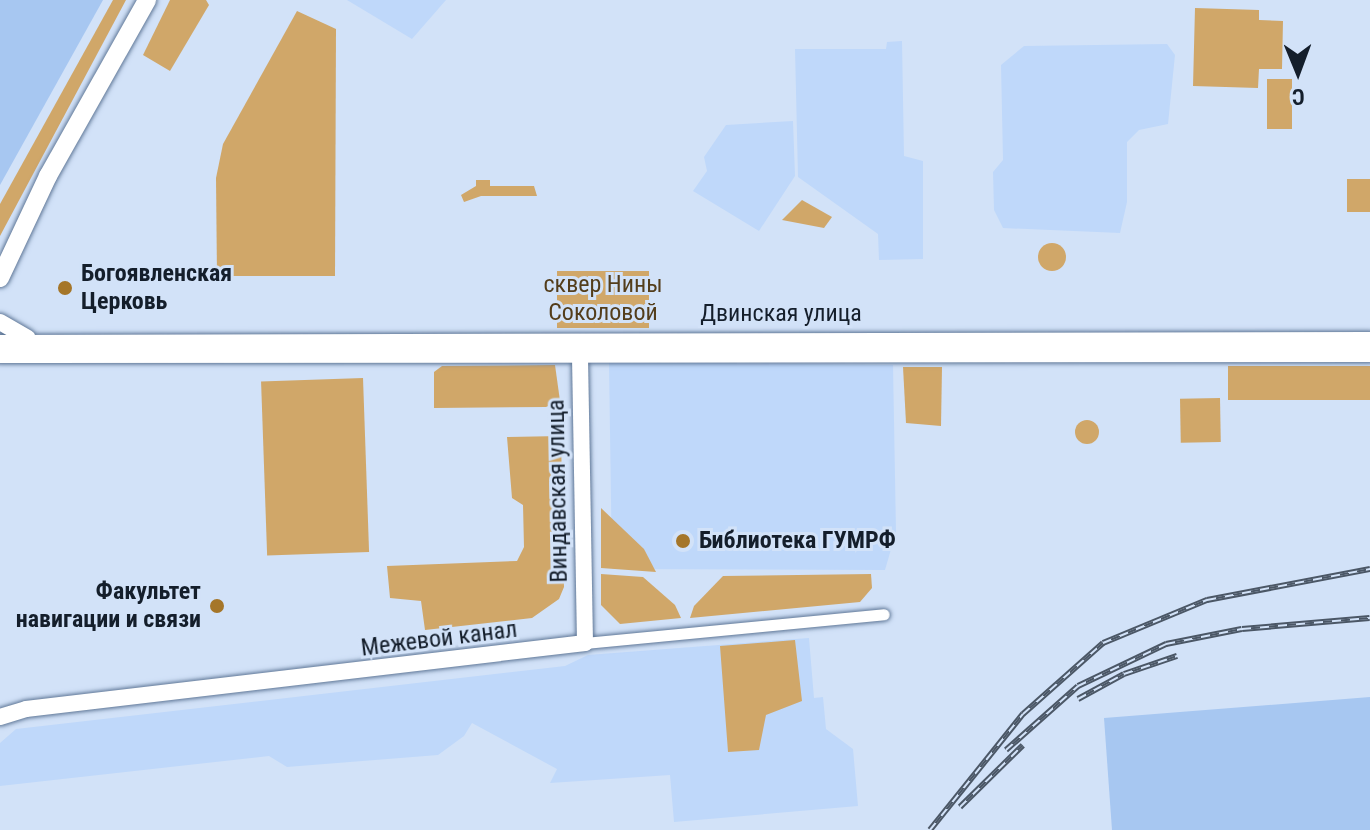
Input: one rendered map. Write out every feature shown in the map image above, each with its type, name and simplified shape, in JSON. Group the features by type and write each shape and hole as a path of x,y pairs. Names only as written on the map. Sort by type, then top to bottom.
{"main road":[{"path":"0,250 134,0"},
{"path":"0,278 48,176 147,0"}],"street":[{"path":"0,322 8,331 41,342"},
{"name":"Двинская улица","path":"0,355 580,345 1370,340"},
{"name":"Двинская улица","path":"0,343 580,345 1370,354"},
{"name":"Виндавская улица","path":"580,345 585,643"},
{"name":"Межевой канал","path":"0,717 26,709 585,643 884,614"}],"shaded area":[{"path":"0,0 103,0 0,185"},
{"path":"347,0 446,0 412,39"},
{"path":"902,41 904,156 923,161 923,259 879,260 878,234 798,177 795,49 886,49 887,42"},
{"path":"1167,44 1175,55 1168,124 1139,130 1127,142 1127,202 1120,233 1003,228 994,210 993,172 1003,160 1001,65 1024,46"},
{"path":"793,121 795,176 759,231 693,191 707,171 704,157 726,125"},
{"path":"609,362 893,365 896,532 885,570 612,569"},
{"path":"809,638 814,698 823,697 826,729 853,749 858,806 674,822 670,775 550,783 557,769 472,723 464,736 438,755 287,767 269,756 0,786 0,743 16,729 565,666 588,655"},
{"path":"1370,697 1370,830 1112,830 1104,718"}],"green space":[{"path":"113,0 126,0 0,236 0,204"},
{"path":"170,0 206,0 209,5 170,71 143,55"},
{"path":"1195,8 1259,10 1259,20 1283,21 1282,69 1259,69 1258,88 1193,86"},
{"path":"297,11 336,29 335,276 217,276 216,178 223,144"},
{"path":"1267,79 1292,79 1292,129 1267,129"},
{"path":"1347,179 1370,179 1370,212 1347,212"},
{"path":"476,180 490,180 490,186 534,186 537,196 481,196 464,202 461,195 476,186"},
{"path":"802,200 832,217 824,228 782,220"},
{"path":"1052,243 1062,247 1066,257 1062,267 1052,271 1042,267 1038,257 1042,247"},
{"name":"сквер Нины Соколовой","path":"557,271 649,271 649,328 557,328"},
{"path":"555,365 560,401 546,407 434,408 434,372 442,366"},
{"path":"1228,366 1370,366 1370,400 1228,400"},
{"path":"903,367 942,367 941,426 906,423"},
{"path":"363,378 369,552 267,555 261,382"},
{"path":"1220,398 1221,442 1181,443 1180,399"},
{"path":"1087,420 1096,423 1099,432 1096,441 1087,444 1078,441 1075,432 1078,423"},
{"path":"561,436 564,587 559,599 532,618 425,630 421,601 390,598 387,566 517,561 524,547 523,505 512,498 507,437"},
{"path":"601,508 644,549 656,572 601,568"},
{"path":"601,574 643,577 675,605 681,618 620,624 601,605"},
{"path":"871,574 872,588 860,602 690,618 694,606 723,576"},
{"path":"795,640 802,701 766,715 759,750 728,752 720,646"}],"railway":[{"path":"930,830 1023,714 1103,643 1207,600 1370,569"},
{"path":"1006,750 1078,686 1166,644 1242,629 1370,618"},
{"path":"1078,699 1124,674 1177,656"},
{"path":"960,807 1023,745"}],"place":[{"name":"Богоявленская Церковь","path":"65,288"},
{"name":"Библиотека ГУМРФ","path":"683,541"},
{"name":"Факультет навигации и связи","path":"217,606"}]}
